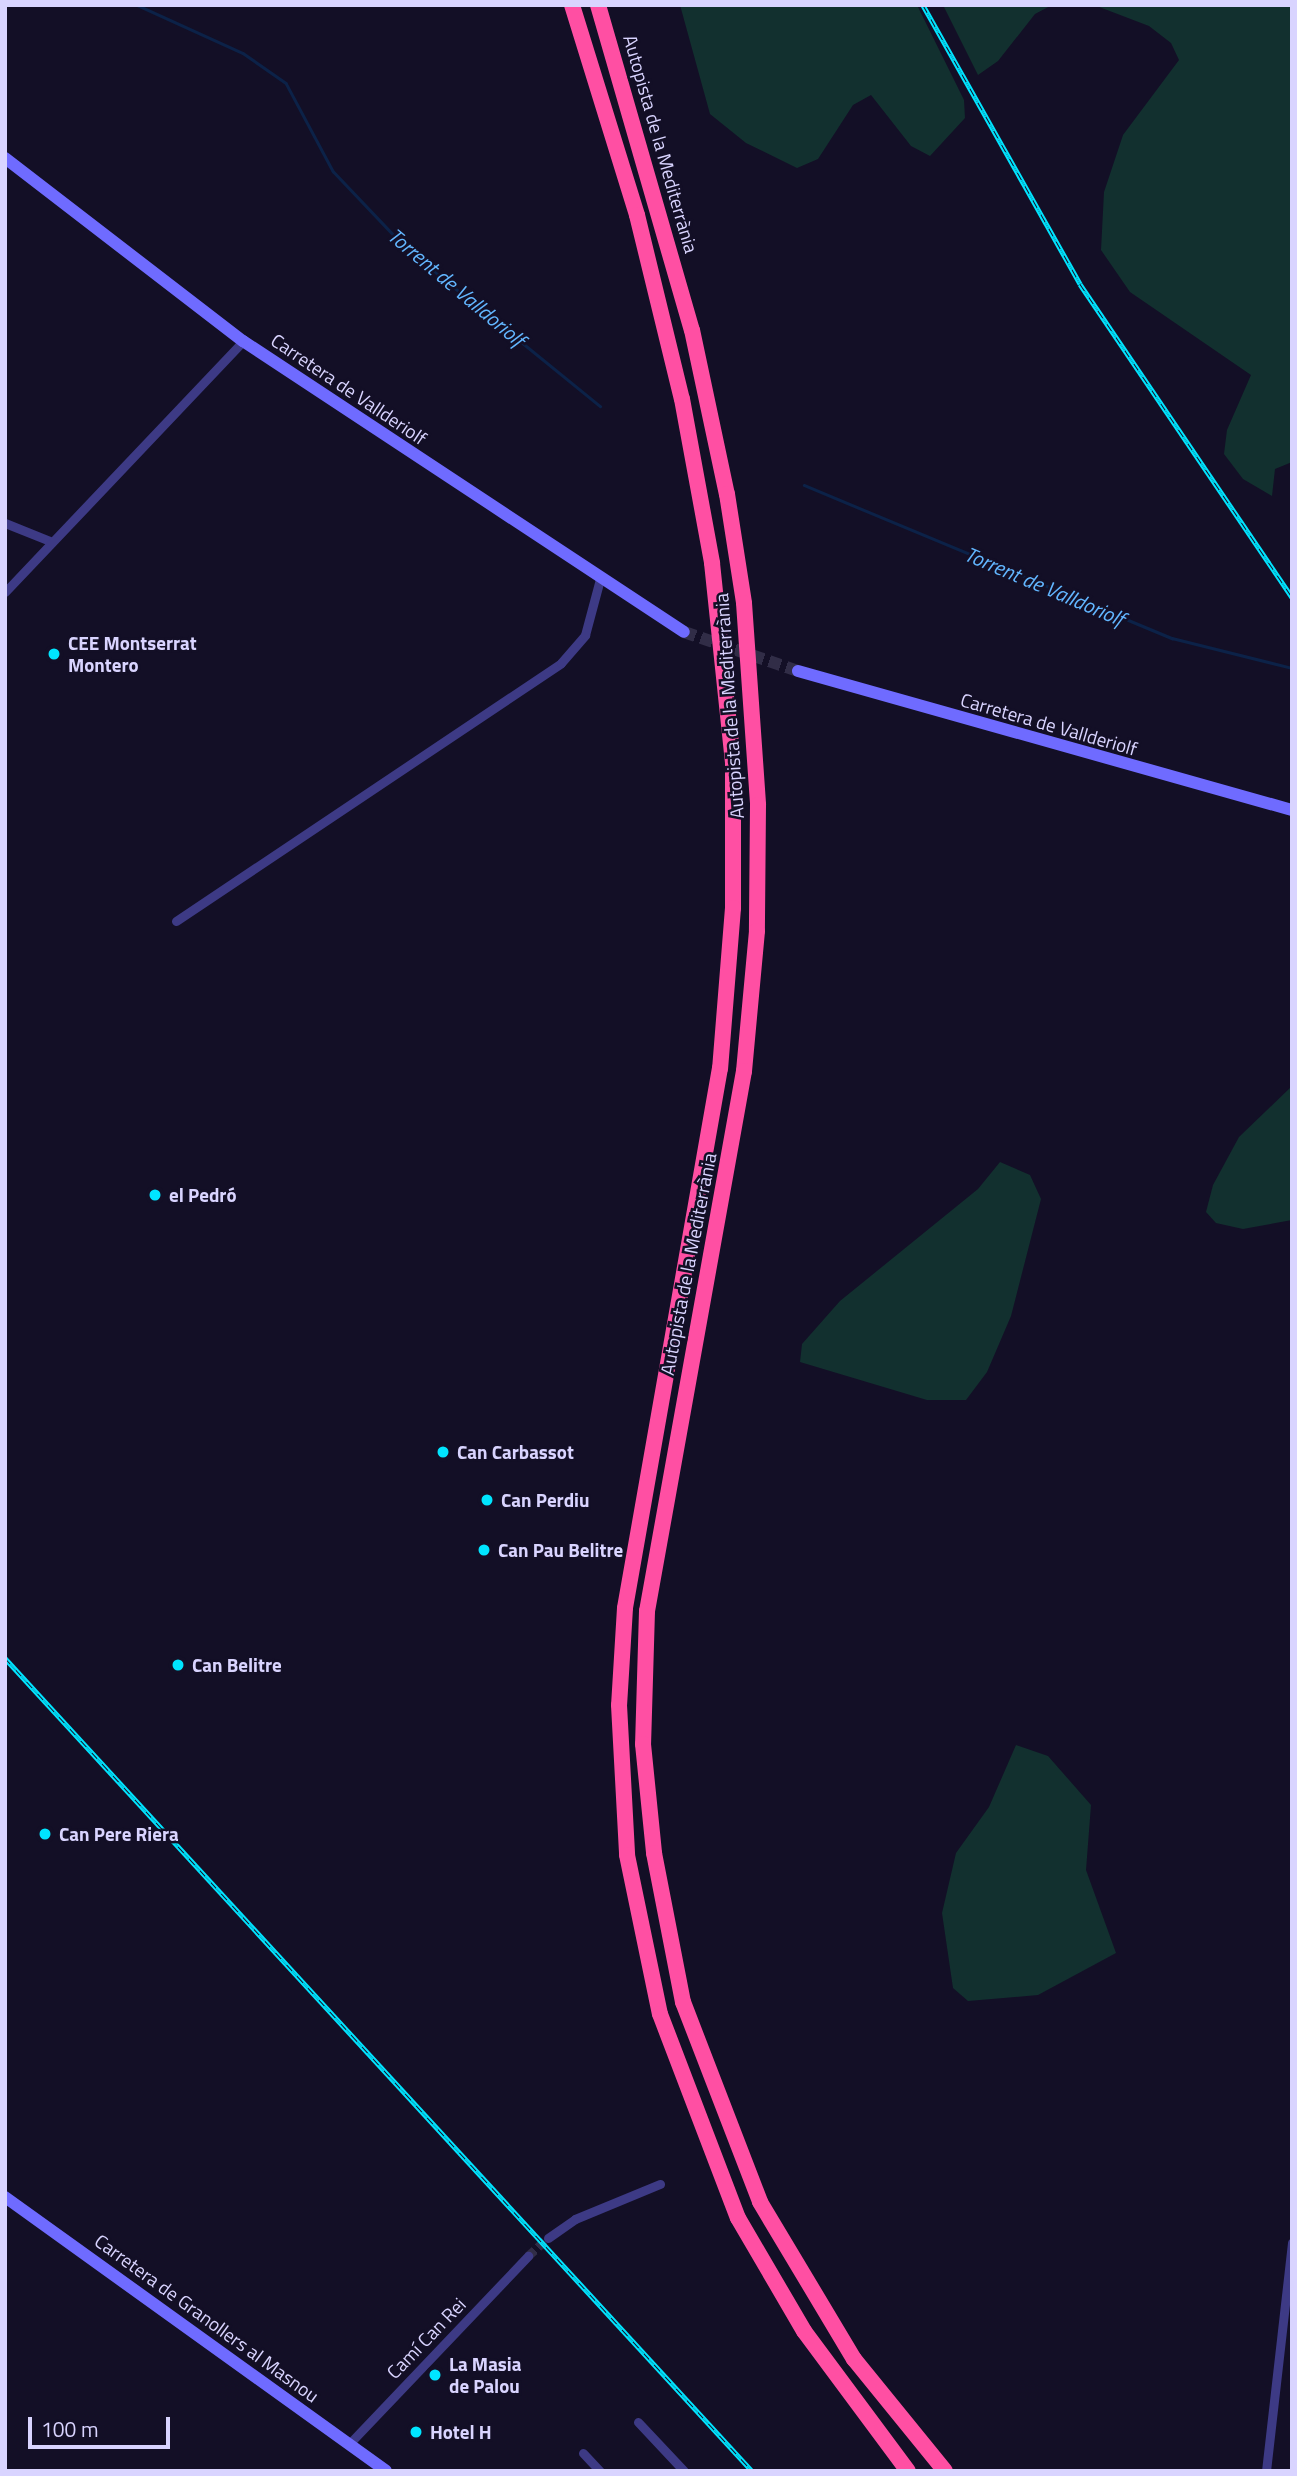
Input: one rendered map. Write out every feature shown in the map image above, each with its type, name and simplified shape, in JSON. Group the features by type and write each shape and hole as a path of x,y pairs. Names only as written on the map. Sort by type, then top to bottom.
{"highway":[{"name":"Autopista de la Mediterrània","path":"572,5 637,215 682,399 714,575 733,762 733,908 720,1068 625,1608 619,1705 627,1856 660,2014 716,2168 804,2331 908,2471"},
{"name":"Autopista de la Mediterrània","path":"598,5 686,305 725,482 745,617 758,805 757,931 744,1071 648,1611 643,1744 654,1853 683,2002 760,2202 854,2359 945,2471"}],"street":[{"name":"Carretera de Vallderiolf","path":"5,158 243,341 684,632"},
{"path":"5,592 50,541 243,341"},
{"path":"5,523 50,541"},
{"path":"176,921 561,663 585,635 600,579"},
{"name":"Carretera de Vallderiolf","path":"798,671 1292,810"},
{"path":"548,2238 575,2219 660,2184"},
{"name":"Carretera de Granollers al Masnou","path":"5,2197 386,2471"},
{"path":"1266,2471 1292,2242"},
{"name":"Camí Can Rei","path":"349,2444 528,2256"},
{"path":"638,2422 684,2471"},
{"path":"583,2453 600,2471"}],"green space":[{"path":"680,5 917,5 964,100 965,118 930,156 911,146 871,95 853,105 818,159 797,168 746,143 710,114"},
{"path":"943,5 1052,5 1035,14 998,61 978,75"},
{"path":"1094,5 1292,5 1292,462 1275,469 1272,496 1243,479 1224,454 1227,430 1251,375 1130,292 1101,250 1104,192 1123,135 1179,60 1171,43 1149,26"},
{"path":"1292,1086 1292,1220 1243,1229 1216,1223 1206,1212 1213,1185 1239,1137"},
{"path":"1000,1162 1030,1175 1041,1199 1011,1316 987,1372 966,1400 927,1400 800,1362 802,1344 840,1301 978,1189"},
{"path":"1016,1745 1048,1756 1091,1805 1086,1870 1116,1953 1038,1995 968,2001 953,1988 942,1913 956,1853 989,1807"}],"waterway":[{"name":"Torrent de Valldoriolf","path":"137,5 243,53 286,83 333,171 407,249 600,406"},
{"name":"Torrent de Valldoriolf","path":"804,485 1172,638 1292,668"}],"tunnel":[{"path":"684,632 798,671"},
{"path":"528,2256 548,2238"}],"railway":[{"path":"923,5 1080,284 1292,597"},
{"path":"5,1658 752,2471"}],"place":[{"name":"CEE Montserrat Montero","path":"54,654"},
{"name":"el Pedró","path":"155,1195"},
{"name":"Can Carbassot","path":"443,1452"},
{"name":"Can Perdiu","path":"487,1500"},
{"name":"Can Pau Belitre","path":"484,1550"},
{"name":"Can Belitre","path":"178,1665"},
{"name":"Can Pere Riera","path":"45,1834"},
{"name":"La Masia de Palou","path":"435,2375"},
{"name":"Hotel H","path":"416,2432"}]}
